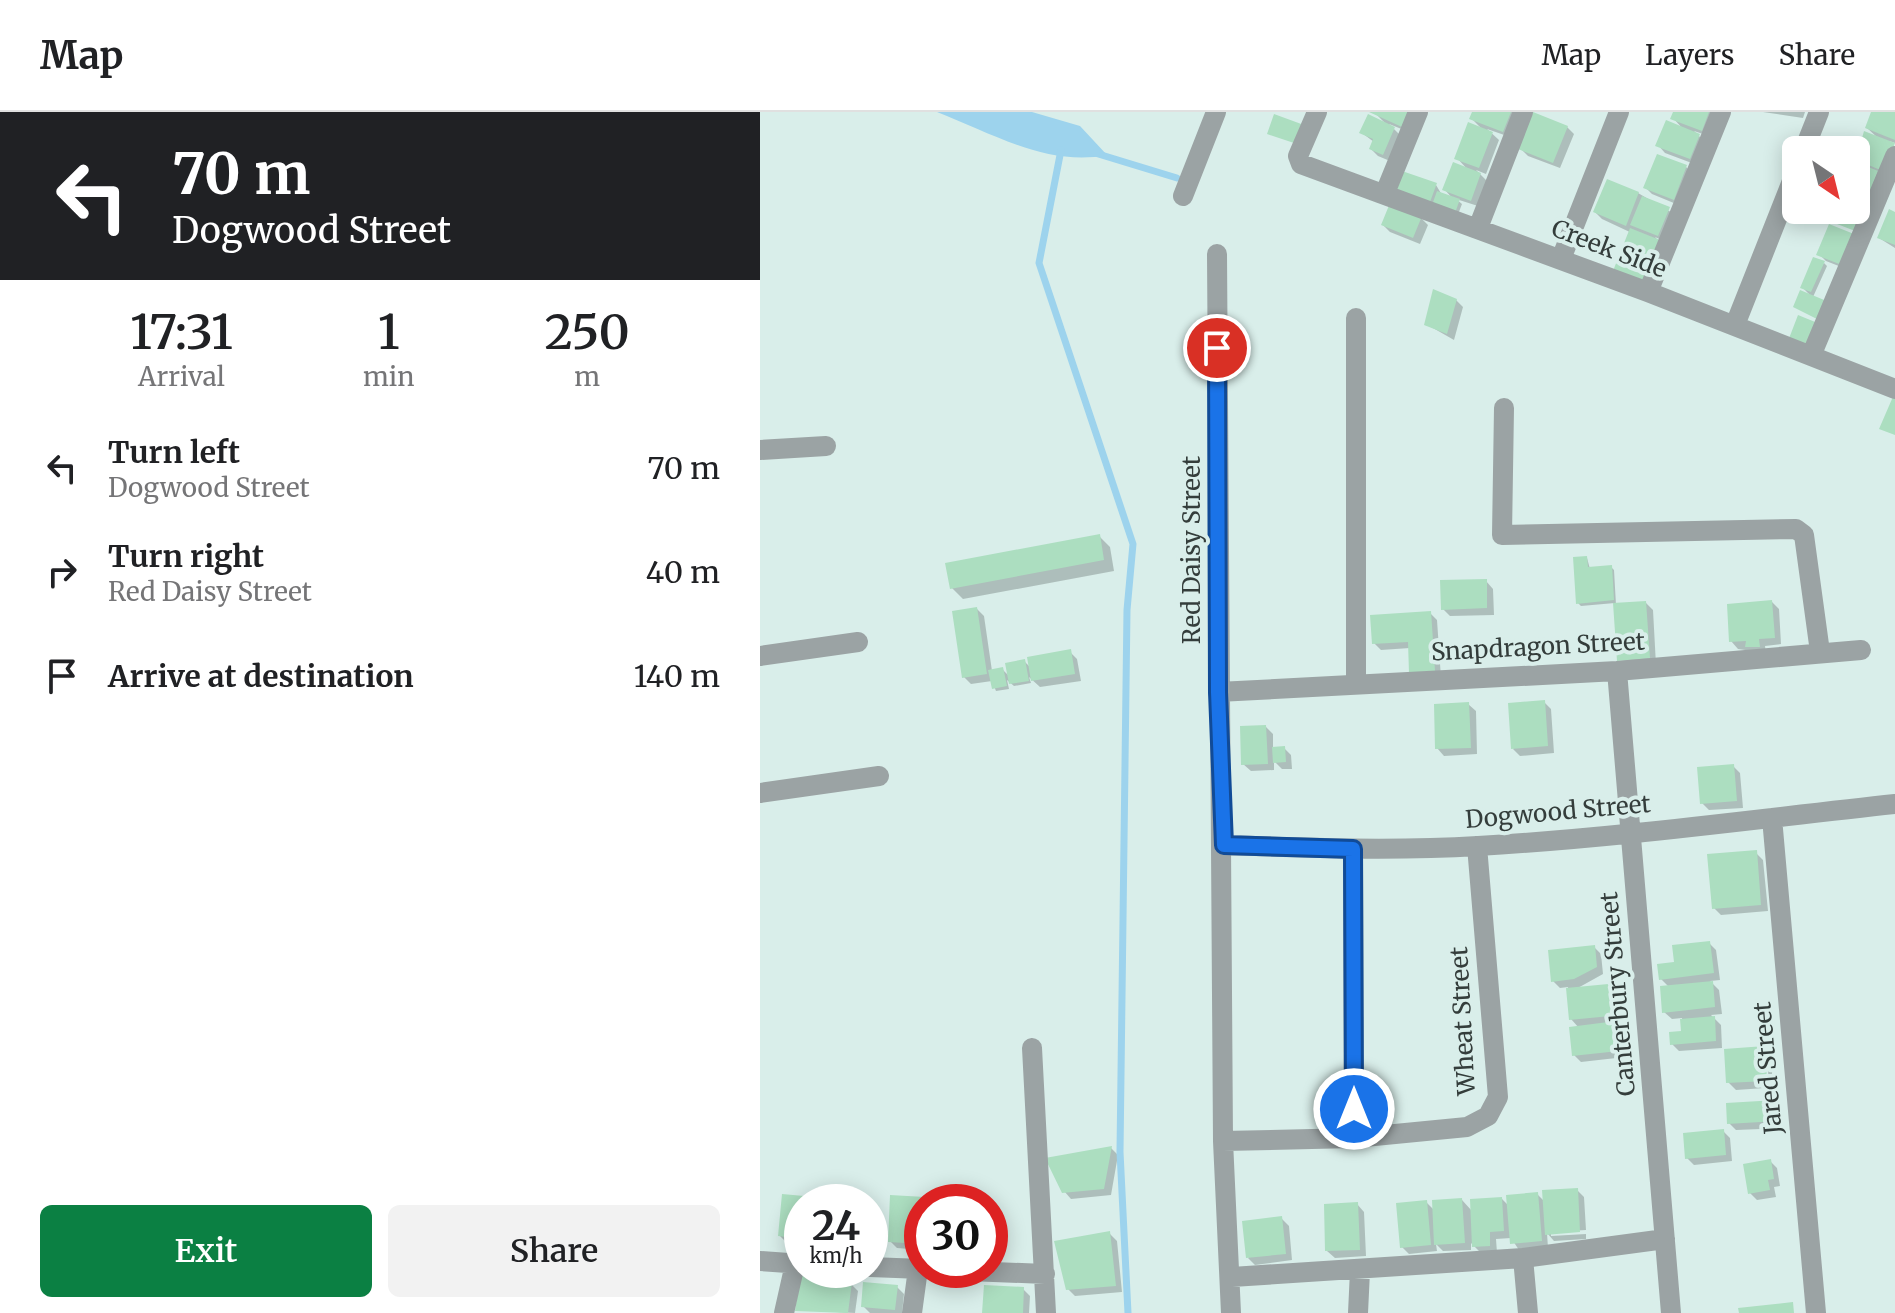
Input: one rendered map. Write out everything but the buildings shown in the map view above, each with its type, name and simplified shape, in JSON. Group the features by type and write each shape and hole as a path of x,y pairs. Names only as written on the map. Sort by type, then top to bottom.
{"street":[{"path":"1183,196 1216,112"},
{"name":"Creek Side","path":"1317,112 1298,156 1301,164 1561,259 1895,389"},
{"path":"1385,193 1418,112"},
{"path":"1478,228 1523,112"},
{"path":"1561,259 1619,112"},
{"path":"1648,292 1721,112"},
{"path":"1810,136 1819,112"},
{"path":"1811,356 1895,156"},
{"path":"1735,325 1782,206"},
{"name":"Red Daisy Street","path":"1217,254 1218,692 1224,845 1223,1141 1232,1277 1231,1313"},
{"path":"1356,318 1356,683"},
{"path":"1504,408 1502,535 1796,529 1804,535 1820,652"},
{"path":"760,450 826,446"},
{"path":"760,656 858,642"},
{"name":"Snapdragon Street","path":"1218,692 1617,671 1861,650"},
{"name":"Canterbury Street","path":"1617,671 1671,1313"},
{"path":"760,793 879,776"},
{"name":"Dogwood Street","path":"1224,845 1353,849 1477,846 1630,834 1895,804"},
{"name":"Jared Street","path":"1772,818 1816,1313"},
{"name":"Wheat Street","path":"1223,1141 1354,1138 1467,1127 1488,1116 1498,1097 1477,846"},
{"path":"1353,849 1354,1138"},
{"path":"1032,1048 1046,1313"},
{"path":"1232,1277 1523,1258 1665,1239"},
{"path":"1523,1258 1528,1313"},
{"path":"760,1261 784,1263"},
{"path":"1358,1313 1360,1271"},
{"path":"1008,1273 1045,1274"},
{"path":"784,1313 792,1288"},
{"path":"912,1313 917,1288"}],"water":[{"path":"937,112 1032,112 1080,126 1107,155 1063,156 1042,152"}],"waterway":[{"path":"1061,150 1039,263 1133,544 1127,610 1120,1152 1128,1313"},
{"path":"1095,153 1177,178"}],"route":[{"path":"1217,348 1218,692 1224,845 1353,849 1354,1109"}]}
